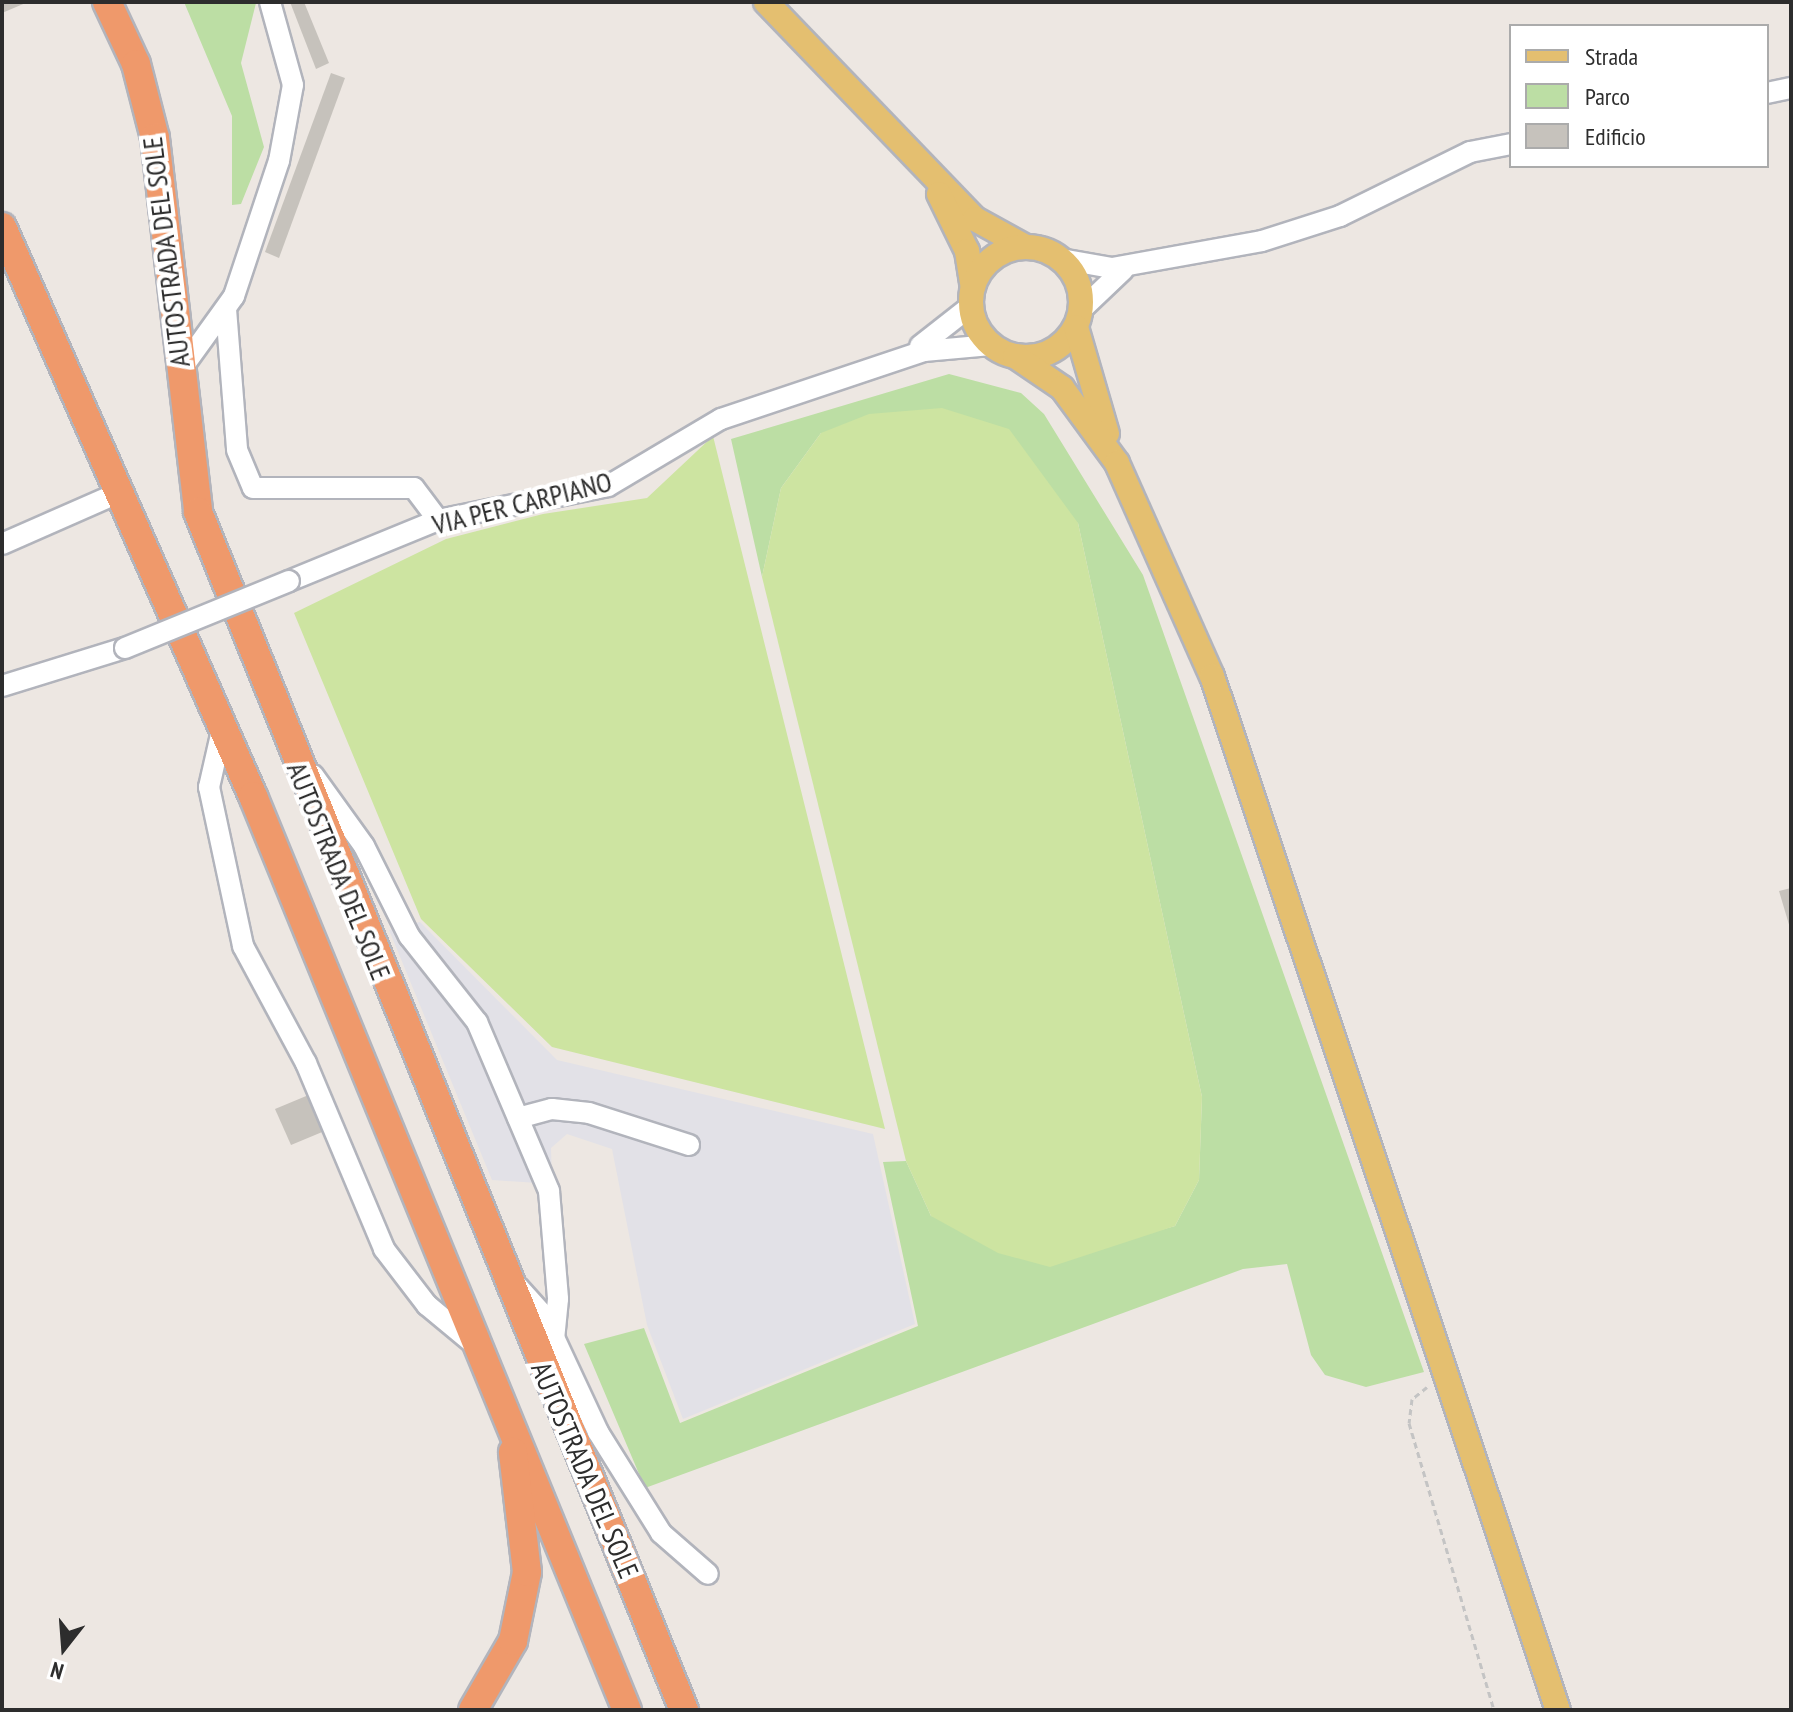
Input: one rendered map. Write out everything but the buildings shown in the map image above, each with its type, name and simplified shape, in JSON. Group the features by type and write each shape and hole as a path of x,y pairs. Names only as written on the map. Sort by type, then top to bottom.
{"highway":[{"name":"AUTOSTRADA DEL SOLE","path":"107,2 136,64 155,138 198,512 285,737 499,1266 684,1710"},
{"name":"AUTOSTRADA DEL SOLE","path":"2,227 223,726 627,1710"},
{"path":"473,1710 513,1641 527,1572 508,1416"},
{"path":"615,1542 698,1710"}],"main road":[{"path":"766,2 975,219 1026,247 1061,259 1074,273 1079,318 1117,463 1236,738 1558,1710"},
{"path":"907,145 958,229 972,297 991,345 1015,356 1062,388 1117,463"},
{"path":"972,297 992,259 1026,247"},
{"path":"1015,356 1050,352 1079,318"},
{"path":"1488,1501 1503,1594 1540,1710"}],"street":[{"path":"180,371 226,309 291,110 289,59 270,2"},
{"path":"1769,93 1791,88"},
{"path":"1061,259 1083,268 1133,265 1300,231 1470,152 1509,144"},
{"path":"1079,318 1101,283 1133,265"},
{"name":"VIA PER CARPIANO","path":"900,358 972,297"},
{"path":"226,309 237,450 253,488 414,488 438,520"},
{"name":"VIA PER CARPIANO","path":"2,686 125,648 438,520 608,486 699,428 900,358 951,344 991,345"},
{"path":"2,544 118,493"},
{"path":"223,726 209,787 243,946 306,1063 384,1249 427,1305 481,1350"},
{"path":"285,737 364,846 409,936 477,1022 549,1191 557,1345 549,1385"},
{"path":"518,1118 552,1109 589,1113 689,1145"},
{"path":"499,1266 544,1316 598,1432 661,1533 708,1574"}],"path":[{"path":"1449,1380 1417,1392 1409,1423 1494,1710"}],"shaded area":[{"path":"420,922 557,1060 873,1134 915,1324 683,1419 647,1325 612,1149 567,1134 551,1148 552,1184 492,1180 389,930"}],"green space":[{"path":"184,2 256,3 241,63 264,147 241,204 232,205 232,116"},
{"path":"949,374 1021,393 1044,414 1143,575 1424,1372 1366,1387 1325,1375 1311,1355 1287,1264 1243,1269 645,1488 584,1344 644,1328 680,1423 918,1326 883,1162 906,1161 931,1216 1114,1243 1175,1226 1199,1180 1202,1097 1078,523 821,433 781,488 762,577 731,439"},
{"path":"942,408 1009,429 1078,523 1202,1097 1199,1180 1175,1226 1050,1267 998,1253 931,1216 906,1161 762,577 781,488 821,433 869,414"},
{"path":"713,436 885,1129 552,1047 421,919 294,613 446,539 543,514 647,498"}]}
